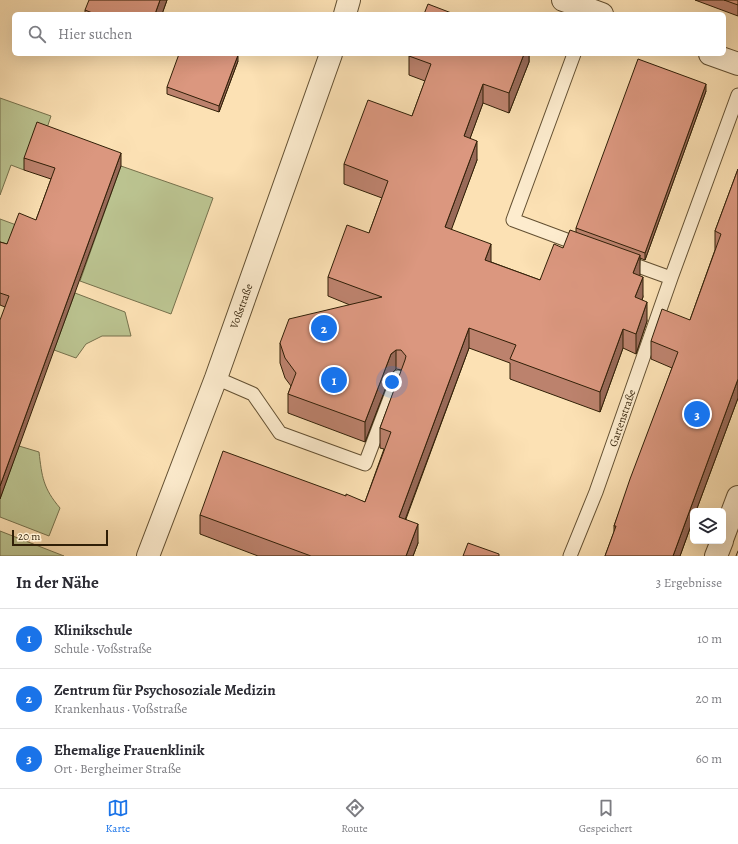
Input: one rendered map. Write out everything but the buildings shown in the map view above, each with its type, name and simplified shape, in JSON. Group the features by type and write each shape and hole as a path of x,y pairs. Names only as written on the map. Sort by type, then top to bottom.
{"street":[{"path":"345,12 349,0"},
{"path":"563,0 592,12"},
{"name":"Voßstraße","path":"148,556 216,378 329,56"},
{"path":"716,56 738,64"},
{"path":"726,529 738,497"},
{"path":"716,556 721,544"}],"lane":[{"path":"573,56 513,220 598,252"},
{"name":"Gartenstraße","path":"570,556 596,492 670,278 738,95"},
{"path":"612,257 670,278"},
{"path":"216,378 253,394 280,433 365,464 398,377"}],"green space":[{"path":"0,98 51,116 44,137 37,135 24,170 11,165 0,195"},
{"path":"121,166 213,198 171,314 80,281"},
{"path":"0,219 19,226 7,257 0,254"},
{"path":"75,293 125,312 131,336 102,336 86,344 76,358 54,350"},
{"path":"19,446 39,452 44,482 54,501 60,508 49,536 0,517 0,499"},
{"path":"0,531 64,556 0,556"}],"tram line":[{"path":"736,556 738,551"}],"place":[{"name":"Zentrum für Psychosoziale Medizin","path":"324,328"},
{"name":"Klinikschule","path":"334,380"},
{"name":"Ehemalige Frauenklinik","path":"697,414"}]}
